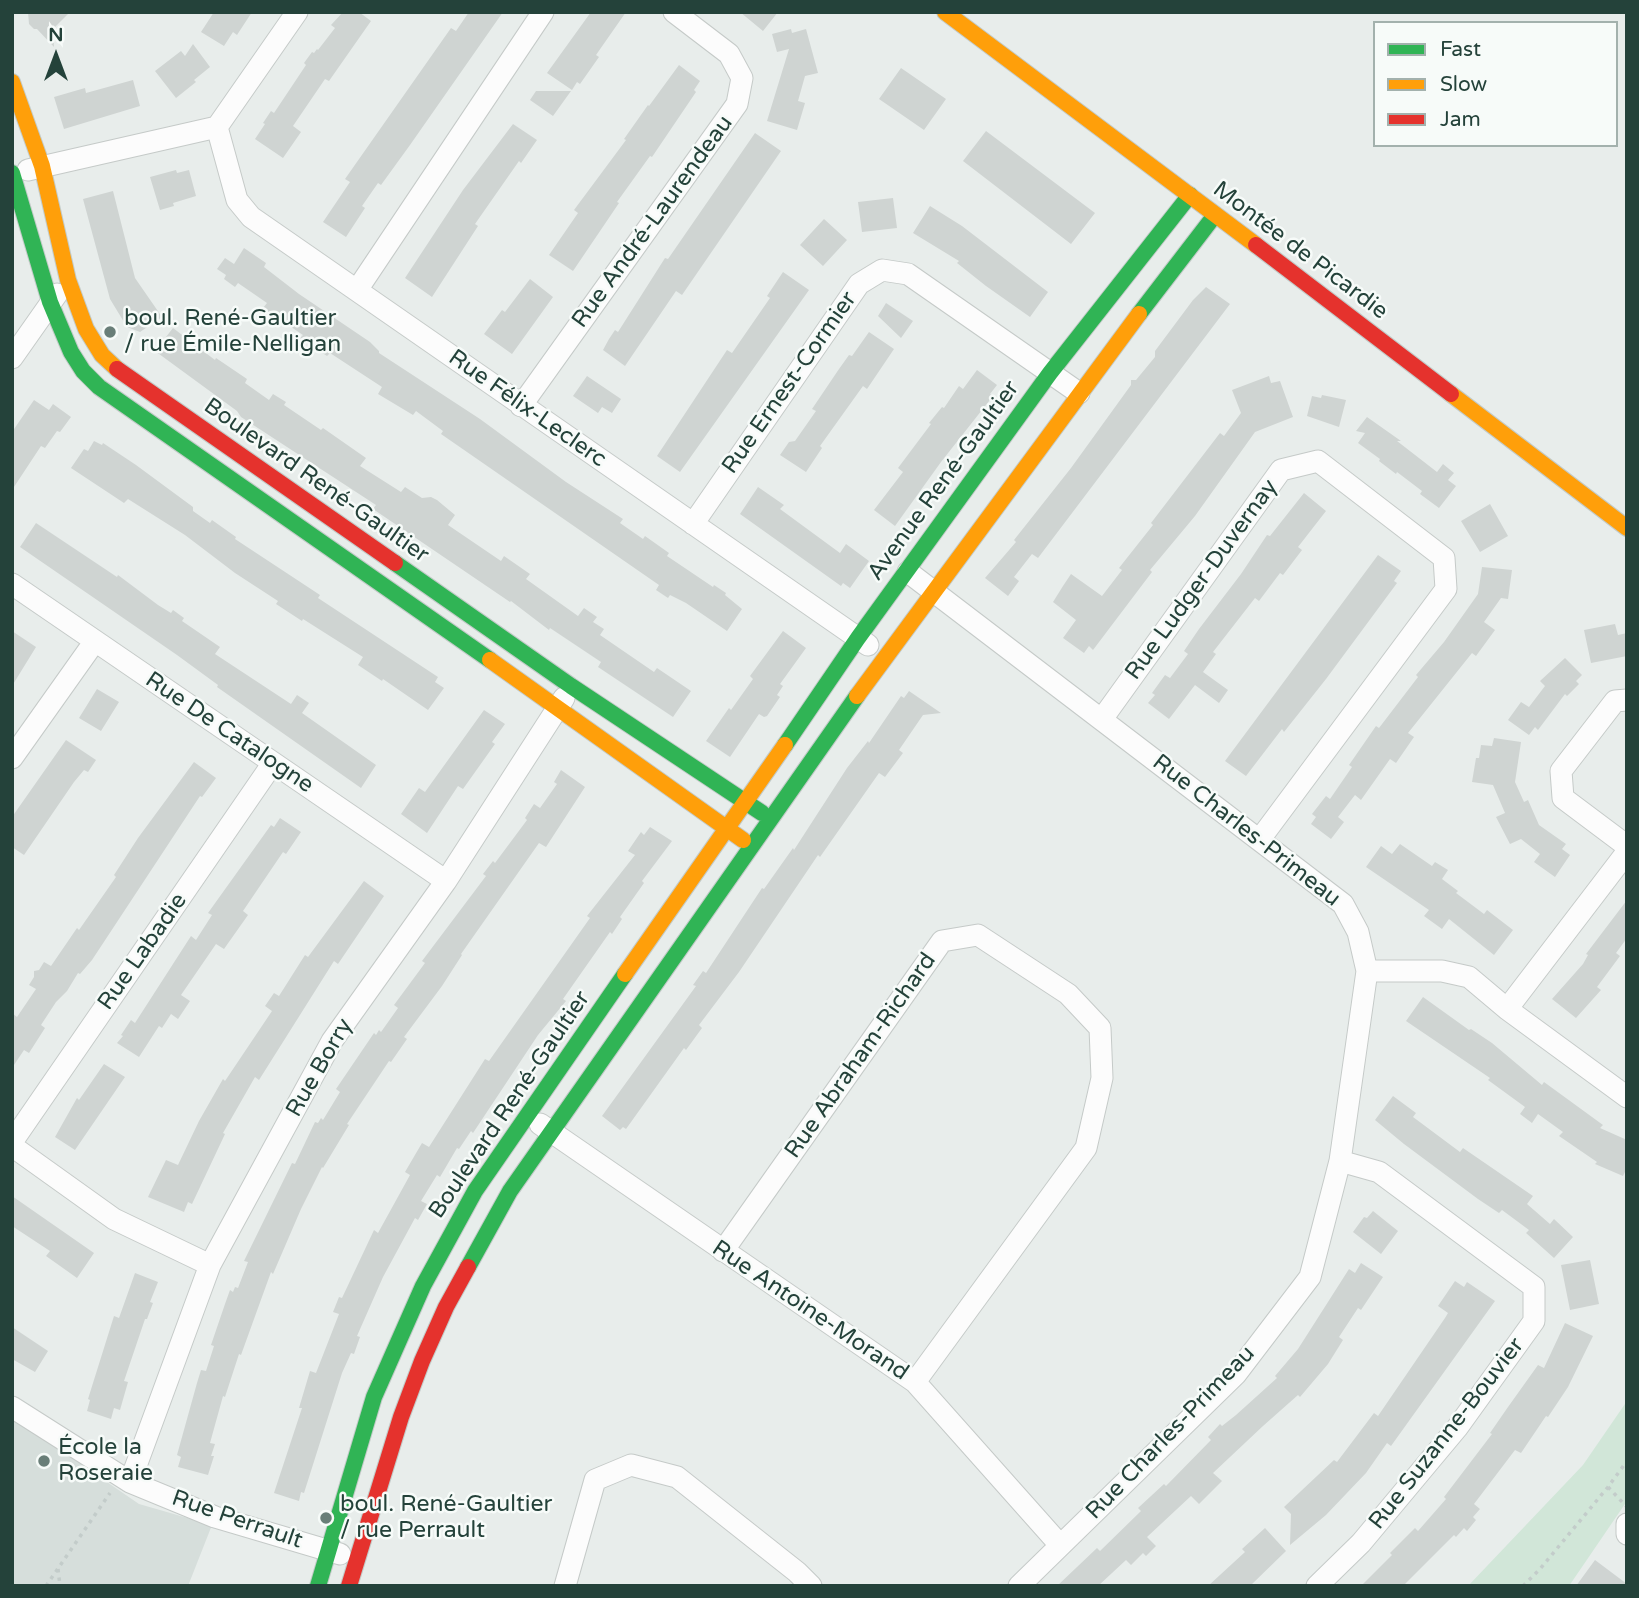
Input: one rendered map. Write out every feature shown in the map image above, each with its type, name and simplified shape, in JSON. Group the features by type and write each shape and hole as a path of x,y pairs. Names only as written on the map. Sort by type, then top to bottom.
{"street":[{"path":"12,173 217,127 297,12"},
{"path":"357,290 543,12"},
{"name":"Rue André-Laurendeau","path":"521,406 737,104 742,78 729,54 674,12"},
{"name":"Montée de Picardie","path":"945,12 1627,528"},
{"name":"Boulevard René-Gaultier","path":"12,82 42,166 68,281 86,329 102,355 124,375 571,686 771,819"},
{"name":"Rue Félix-Leclerc","path":"217,127 237,200 251,217 884,657"},
{"name":"Boulevard René-Gaultier","path":"12,173 50,302 71,352 83,371 99,387 751,845"},
{"name":"Avenue René-Gaultier","path":"746,802 858,638 1050,373 1190,195"},
{"path":"349,1586 401,1417 446,1307 510,1191 884,657 1079,393 1215,215"},
{"name":"Rue Ernest-Cormier","path":"693,524 859,284 882,270 908,274 1079,393"},
{"path":"12,358 50,302 68,281"},
{"name":"Rue Ludger-Duvernay","path":"1102,719 1280,470 1318,461 1444,558 1446,589 1259,839"},
{"name":"Rue Charles-Primeau","path":"908,572 1343,904 1358,932 1367,971 1340,1161 1310,1277 1236,1374 1019,1586"},
{"name":"Rue De Catalogne","path":"12,584 446,881"},
{"path":"12,758 95,641"},
{"name":"Rue Borry","path":"125,1479 210,1265 332,1041 446,881 571,686"},
{"path":"1627,701 1615,701 1561,771 1563,798 1627,846"},
{"name":"Rue Labadie","path":"12,1144 274,763"},
{"name":"Boulevard René-Gaultier","path":"318,1586 374,1397 423,1286 475,1191 746,802"},
{"path":"1507,1009 1627,852"},
{"name":"Rue Abraham-Richard","path":"723,1251 942,942 978,935 1068,994 1100,1028 1102,1078 1086,1148 915,1382"},
{"path":"1367,971 1442,971 1469,977 1507,1009 1627,1097"},
{"name":"Rue Antoine-Morand","path":"526,1115 915,1382 1060,1545"},
{"path":"12,1144 114,1219 210,1265"},
{"name":"Rue Suzanne-Bouvier","path":"1317,1586 1361,1543 1457,1429 1534,1321 1534,1287 1379,1172 1340,1161"},
{"name":"Rue Perrault","path":"12,1407 125,1479 215,1517 357,1559"},
{"path":"565,1586 595,1480 631,1465 677,1477 811,1586"},
{"path":"1627,1524 1627,1534"}],"path":[{"path":"1523,1586 1540,1569 1627,1461"},
{"path":"46,1586 125,1479"},
{"path":"1608,1487 1627,1507"},
{"path":"58,1567 60,1586"}],"shaded area":[{"name":"École la Roseraie","path":"12,1417 139,1504 212,1525 188,1586 12,1586"}],"green space":[{"path":"1627,1401 1627,1501 1569,1586 1468,1586 1583,1465"}],"building":[{"path":"28,12 70,12 53,29 54,47 29,24"},
{"path":"214,12 252,12 237,35 233,32 224,46 201,32"},
{"path":"343,12 359,12 371,21 329,81 325,79 293,126 301,132 283,158 255,139 271,111 274,113 306,65 304,63 335,28 331,25"},
{"path":"469,12 503,12 381,185 378,183 346,237 323,222 350,182 345,179 451,28 456,31"},
{"path":"591,12 626,12 596,55 599,57 580,84 577,82 572,90 547,73"},
{"path":"740,12 778,12 763,31"},
{"path":"791,29 792,33 806,29 818,73 805,76 798,101 805,103 797,130 767,121 789,49 777,52 772,34"},
{"path":"193,44 210,67 176,98 155,71 181,51 185,56"},
{"path":"679,65 700,81 694,90 696,92 652,157 650,156 617,202 619,203 573,271 549,255 578,213 574,210"},
{"path":"901,68 946,99 924,130 879,99"},
{"path":"133,80 140,106 64,129 54,97 85,88 86,93"},
{"path":"536,91 571,91 553,116 530,100"},
{"path":"513,124 537,140 475,224 478,226 432,297 405,278 463,190"},
{"path":"986,131 1095,213 1071,244 963,161"},
{"path":"755,133 781,151 682,295 676,291 625,366 603,350 609,339 615,330 618,332 665,258 668,259"},
{"path":"176,170 177,173 189,170 196,196 160,210 150,177"},
{"path":"113,191 135,278 162,317 140,332 127,327 110,299 83,199"},
{"path":"893,198 897,228 862,232 858,202"},
{"path":"930,206 962,226 1048,292 1030,317 986,286 957,263 959,261 913,233"},
{"path":"824,219 847,240 823,266 800,245"},
{"path":"244,248 266,263 264,267 299,294 370,342 379,353 480,419 566,482 623,519 620,523 643,539 645,536 669,553 667,556 726,593 725,595 742,609 727,631 686,603 670,595 668,598 656,590 659,585 441,434 443,431 416,411 413,415 378,394 382,387 330,353 327,356 300,338 303,335 263,308 267,303 238,283 235,287 224,279 226,275 217,269 225,258 234,264"},
{"path":"783,272 809,290 680,472 657,456 727,350 732,353 770,298 767,296"},
{"path":"530,279 553,297 512,354 484,334"},
{"path":"1206,287 1230,304 1038,558 1032,554 1014,577 1019,581 1008,596 985,578 1016,542 1014,540 1071,468 1131,385 1131,380 1136,380 1155,357 1155,351"},
{"path":"886,303 913,321 901,338 878,316"},
{"path":"173,328 215,360 216,358 247,379 245,383 269,400 273,394 286,402 284,405 366,458 360,466 401,492 405,487 422,498 431,497 437,500 455,515 448,525 501,561 504,556 530,574 526,579 578,616 584,608 597,617 593,622 604,629 600,635 654,672 657,668 691,691 673,717 598,667 601,662 550,628 549,630 511,601 373,509 376,505 241,417 237,411 155,351"},
{"path":"869,332 894,349 867,389 863,386 820,446 822,448 806,472 780,455 789,442 795,441 816,411 812,409 839,369"},
{"path":"977,370 997,385 990,394 993,396 895,526 874,510 903,472 898,468 931,424 929,423 942,407 944,408 959,386 963,389"},
{"path":"587,376 621,399 612,413 602,407 598,413 573,396"},
{"path":"1269,376 1271,383 1280,381 1293,417 1255,432 1093,650 1089,646 1084,653 1063,638 1076,620 1053,602 1071,574 1102,596 1122,570 1119,568 1153,525 1151,523 1220,433 1224,436 1241,413 1232,390"},
{"path":"1322,395 1346,400 1339,427 1307,416 1312,396 1321,398"},
{"path":"34,400 49,410 53,404 71,417 45,448 41,446 12,490 12,432"},
{"path":"1367,417 1401,441 1397,441 1437,472 1443,464 1454,473 1448,480 1456,486 1439,508 1420,494 1422,491 1358,443 1365,433 1356,431"},
{"path":"94,441 102,445 103,443 136,465 193,507 193,511 210,523 212,520 236,537 235,539 320,595 318,598 438,677 435,682 444,688 428,710 358,665 363,657 276,604 278,601 185,535 128,499 124,503 71,468 84,449 88,451"},
{"path":"758,487 784,505 780,509 840,553 846,544 869,561 850,588 843,583 841,586 740,514"},
{"path":"1304,493 1326,511 1298,547 1302,550 1283,575 1280,573 1259,601 1255,598 1213,652 1216,654 1203,672 1228,690 1219,703 1195,685 1169,719 1148,703 1155,695 1152,693 1165,675 1170,678 1188,654 1184,651 1267,535 1270,536"},
{"path":"1490,504 1508,536 1480,552 1461,521"},
{"path":"36,523 117,577 118,575 158,605 171,613 173,610 184,618 182,621 220,647 215,654 291,704 297,695 309,703 302,713 376,765 361,788 217,687 218,685 177,655 20,547"},
{"path":"1378,555 1401,571 1394,581 1397,583 1326,679 1284,732 1282,729 1246,776 1225,761"},
{"path":"1482,567 1512,570 1508,599 1501,598 1484,622 1495,630 1476,656 1472,653 1408,733 1414,737 1396,763 1390,759 1361,800 1355,795 1338,817 1344,822 1331,839 1311,824 1316,817 1312,814 1326,796 1330,799 1376,726 1379,728 1478,594"},
{"path":"1615,624 1618,635 1627,633 1627,656 1591,663 1584,630"},
{"path":"12,631 36,647 12,686"},
{"path":"783,631 806,648 780,684 783,686 777,695 780,697 767,716 759,714 730,757 706,741 753,679 750,676"},
{"path":"1565,658 1582,675 1576,681 1579,684 1567,696 1565,694 1538,730 1535,727 1529,735 1508,720 1521,702 1529,707 1545,686 1540,681"},
{"path":"97,689 119,702 101,731 79,718"},
{"path":"909,691 941,713 923,715 899,750 903,753 885,777 879,773 699,1025 702,1028 686,1050 684,1048 626,1129 623,1127 620,1130 602,1116 696,986 693,985 703,971 706,973 762,888 764,889 793,848 794,850 847,768 868,741 869,743 901,696 904,698"},
{"path":"484,710 505,724 492,742 495,744 463,789 458,786 427,833 401,814 419,788 425,792"},
{"path":"1494,738 1521,742 1515,782 1524,802 1528,800 1539,825 1566,844 1562,849 1570,855 1555,877 1534,862 1540,854 1521,839 1510,844 1496,817 1505,813 1493,785 1472,782 1481,745 1492,746"},
{"path":"66,740 96,760 88,772 84,770 74,782 24,855 12,847 12,817"},
{"path":"194,762 216,778 202,797 200,796 92,960 78,973 67,991 56,1002 41,1025 45,1028 29,1053 24,1050 12,1068 12,1013 17,1017 36,989 29,985 34,971 39,970 44,962 51,966 77,928 79,930 116,877 114,875 138,838"},
{"path":"561,770 585,787 546,847 539,843 461,954 442,986 404,1037 407,1039 347,1124 349,1125 322,1167 273,1274 271,1272 225,1397 223,1396 210,1443 215,1444 208,1475 178,1467 181,1457 177,1455 197,1383 201,1370 206,1371 214,1346 211,1345 230,1290 233,1292 235,1287 238,1288 248,1262 244,1261 292,1163 295,1164 315,1122 318,1123 321,1118 323,1120 340,1092 336,1089 374,1033 376,1035 379,1030 381,1032 398,1008 394,1005 425,963 422,961 486,876 483,874 493,861 495,863 527,820 525,818 534,804 540,808 557,784 554,782"},
{"path":"280,818 301,832 286,854 283,852 243,911 248,915 224,949 216,944 181,995 190,1001 178,1019 171,1014 162,1028 159,1026 139,1057 117,1043 131,1020 135,1023 191,936 196,940 212,915 208,913 271,825 274,827"},
{"path":"650,827 672,841 642,881 644,883 620,917 622,919 612,934 610,932 563,999 566,1001 538,1035 473,1133 471,1131 459,1149 457,1148 440,1177 437,1175 421,1201 427,1204 418,1220 415,1218 383,1277 357,1336 360,1337 354,1354 351,1353 342,1373 304,1493 301,1492 299,1501 274,1493 302,1408 299,1408 310,1371 316,1373 339,1314 333,1312 339,1297 342,1298 374,1230 378,1233 410,1175 405,1172 422,1143 429,1147 485,1059 489,1061 590,918 587,916 635,855 628,851 641,832 644,835"},
{"path":"1400,844 1432,866 1435,862 1448,870 1442,879 1458,891 1456,893 1484,914 1487,910 1513,930 1494,955 1449,919 1442,929 1424,916 1429,910 1366,867 1381,846 1392,854"},
{"path":"364,881 384,896 338,964 334,961 259,1080 255,1077 223,1133 225,1134 192,1204 188,1202 184,1212 148,1197 166,1160 178,1165 223,1079 225,1081 272,1011 265,1006 274,993 279,996 305,955 308,957"},
{"path":"1627,900 1627,938 1616,953 1620,956 1597,987 1601,990 1576,1018 1552,999 1583,964 1588,955 1586,954"},
{"path":"1423,997 1492,1043 1542,1085 1544,1082 1603,1125 1600,1128 1627,1140 1627,1168 1623,1176 1595,1164 1597,1162 1559,1136 1563,1132 1538,1114 1532,1123 1520,1114 1525,1107 1488,1080 1490,1078 1406,1021"},
{"path":"104,1064 125,1077 75,1150 55,1137 77,1098 79,1100"},
{"path":"1393,1096 1416,1113 1413,1117 1460,1152 1463,1148 1533,1196 1527,1204 1550,1224 1554,1219 1573,1237 1554,1258 1526,1233 1529,1230 1502,1210 1499,1213 1478,1199 1404,1144 1375,1120"},
{"path":"12,1196 94,1253 77,1278 46,1256 50,1251 12,1226"},
{"path":"1373,1211 1398,1231 1381,1254 1353,1232 1364,1217 1367,1218"},
{"path":"1590,1260 1599,1304 1570,1310 1561,1265"},
{"path":"1361,1263 1383,1277 1339,1337 1343,1340 1328,1364 1300,1397 1298,1395 1213,1473 1222,1481 1199,1504 1191,1496 1147,1537 1156,1546 1146,1556 1143,1553 1131,1565 1126,1560 1098,1586 1057,1586 1097,1548 1100,1551 1141,1511 1138,1508 1164,1484 1166,1486 1211,1440 1208,1437 1220,1424 1222,1426 1236,1415 1277,1378 1275,1376 1298,1349 1349,1269 1355,1273"},
{"path":"135,1273 158,1282 124,1381 128,1382 120,1410 114,1408 111,1419 87,1411 88,1399 114,1316 119,1318"},
{"path":"1455,1281 1464,1287 1467,1282 1495,1301 1391,1446 1387,1443 1366,1473 1326,1515 1290,1545 1291,1514 1284,1507 1334,1460 1337,1462 1374,1413 1378,1416 1448,1313 1438,1306"},
{"path":"1565,1323 1593,1336 1568,1387 1548,1417 1546,1416 1521,1453 1515,1450 1474,1504 1480,1509 1473,1517 1476,1520 1467,1531 1464,1528 1456,1537 1454,1535 1403,1586 1361,1586 1415,1528 1418,1531 1446,1499 1444,1497 1492,1434 1490,1433 1538,1365 1544,1368"},
{"path":"12,1327 48,1351 35,1372 12,1359"},
{"path":"1265,1528 1286,1551 1250,1586 1208,1586 1245,1552 1242,1549"},
{"path":"1595,1560 1627,1584 1627,1586 1576,1586"}],"traffic: fast":[{"path":"12,173 50,302 71,352 83,371 99,387 490,660"},
{"path":"785,745 858,638 1050,373 1190,195"},
{"path":"1139,314 1215,215"},
{"path":"395,563 571,686 762,813"},
{"path":"468,1267 510,1191 857,696"},
{"path":"318,1586 374,1397 423,1286 475,1191 625,974"}],"traffic: slow":[{"path":"945,12 1256,245"},
{"path":"12,82 42,166 68,280 86,329 102,355 117,369"},
{"path":"857,696 1139,314"},
{"path":"1451,394 1627,528"},
{"path":"490,660 743,840"},
{"path":"625,974 785,745"}],"traffic: jam":[{"path":"1256,245 1451,394"},
{"path":"117,369 395,563"},
{"path":"349,1586 401,1417 446,1307 468,1267"}],"place":[{"name":"boul. René-Gaultier / rue Émile-Nelligan","path":"110,332"},
{"name":"École la Roseraie","path":"44,1461"},
{"name":"boul. René-Gaultier / rue Perrault","path":"326,1518"}]}
